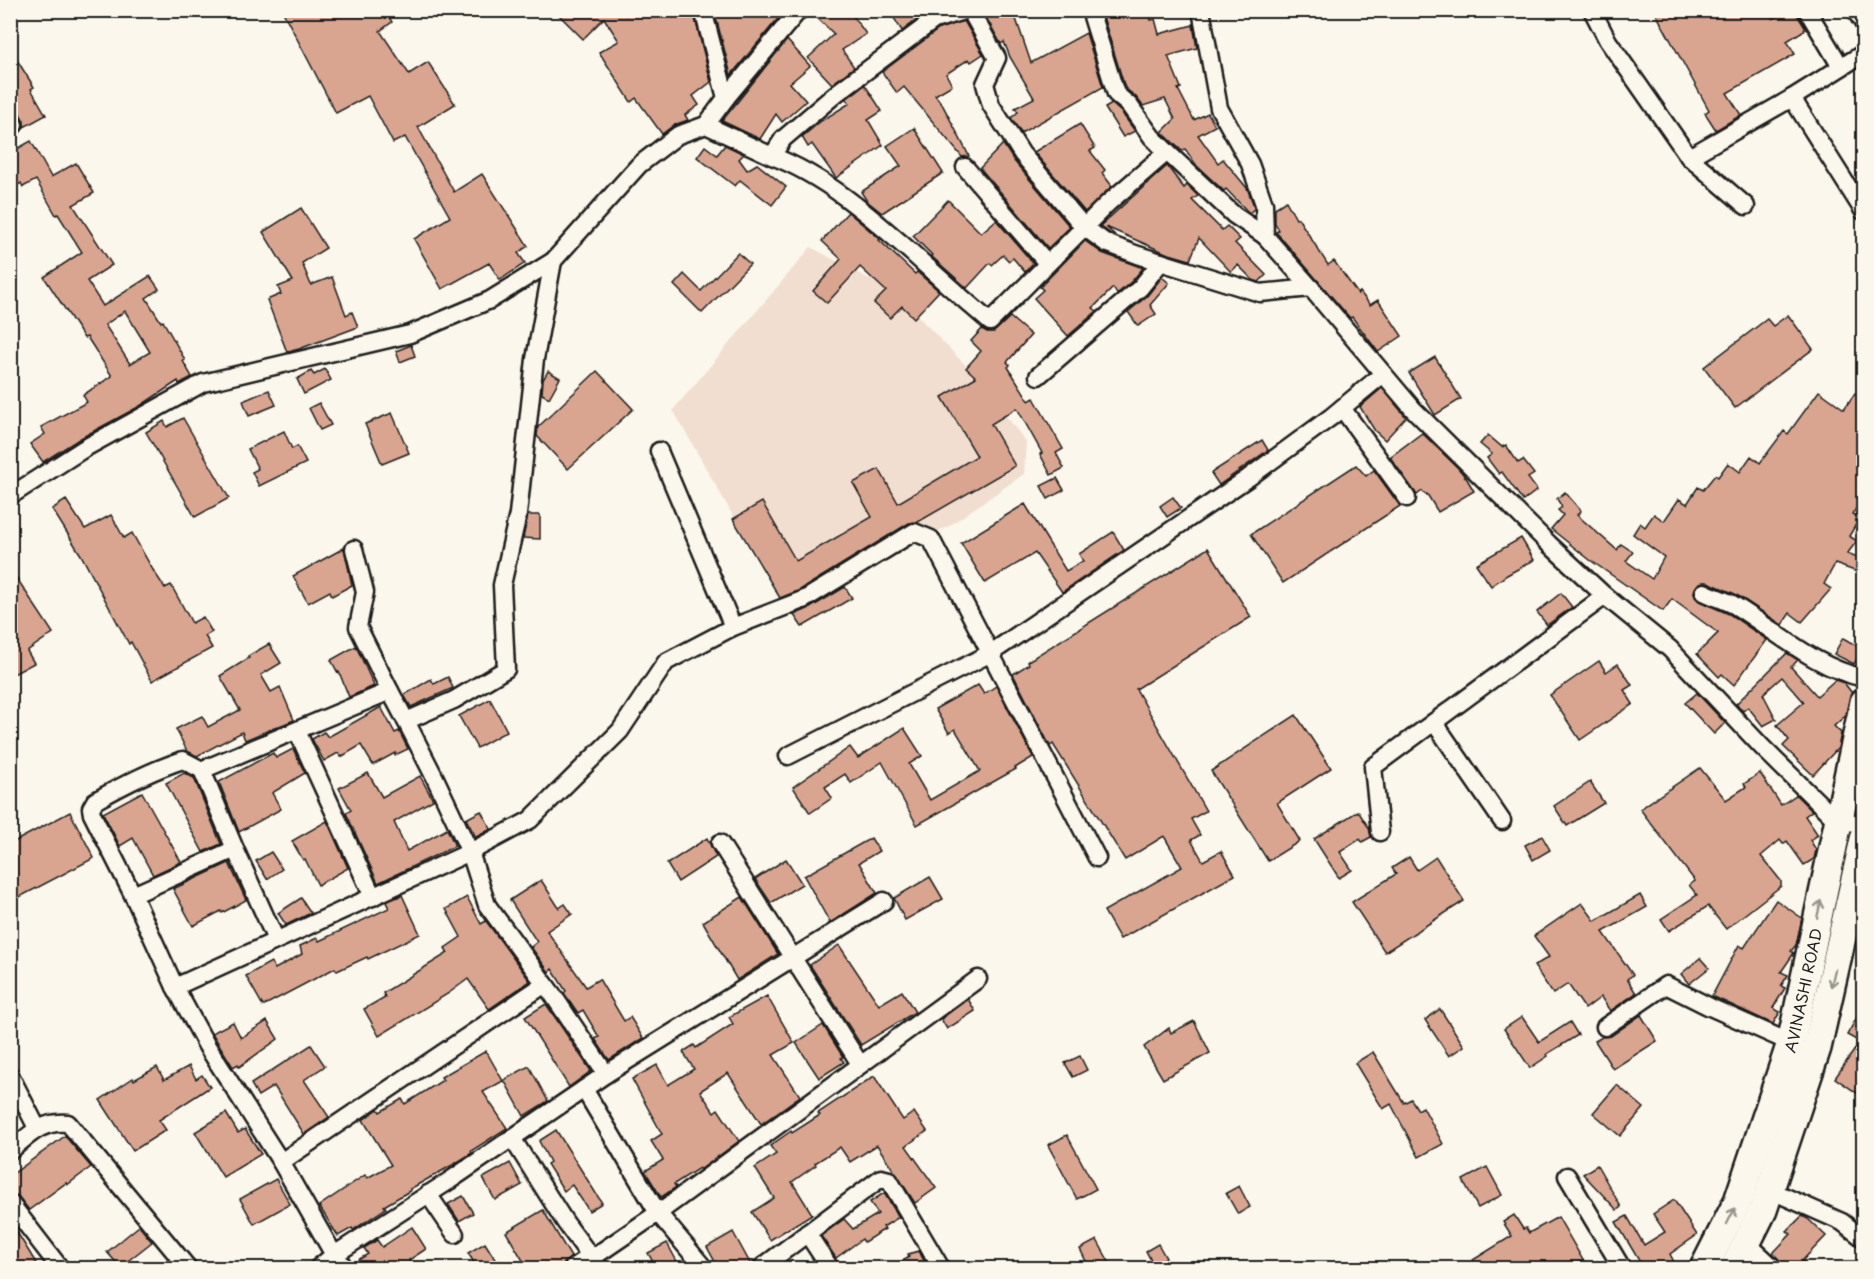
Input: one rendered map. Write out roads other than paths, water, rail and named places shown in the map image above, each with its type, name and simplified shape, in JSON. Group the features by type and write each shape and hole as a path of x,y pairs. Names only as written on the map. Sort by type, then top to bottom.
{"main road":[{"name":"AVINASHI ROAD","path":"1704,1269 1738,1201 1791,1043 1851,823 1863,702"},
{"name":"AVINASHI ROAD","path":"1734,1269 1763,1210 1817,1048 1863,839"}],"street":[{"path":"703,10 726,98"},
{"path":"10,496 85,448 203,383 410,334 490,300 553,261 639,165 678,135 706,125 799,10"},
{"path":"772,156 783,139 932,15 968,10 997,58 985,84 991,105 1022,154 1084,227 1106,243 1260,293 1311,288"},
{"path":"1090,10 1116,94 1129,105 1152,137 1234,215 1264,237 1311,288 1413,409 1605,596 1670,649 1762,747 1835,819 1851,823"},
{"path":"1201,10 1219,108 1250,164 1264,204 1264,237"},
{"path":"1592,10 1608,41 1689,157 1746,206"},
{"path":"1807,10 1841,67"},
{"path":"1855,10 1863,24"},
{"path":"1689,157 1792,98 1863,53"},
{"path":"1792,98 1863,212"},
{"path":"10,117 14,125 10,128"},
{"path":"706,125 772,156 795,164 815,177 872,218 990,322 1122,190 1167,152"},
{"path":"965,167 1047,263"},
{"path":"406,721 454,700 506,669 502,585 518,514 535,358 553,261"},
{"path":"1038,376 1140,288 1161,262"},
{"path":"788,756 991,652 1248,478 1342,408 1383,374"},
{"path":"1342,408 1407,498"},
{"path":"659,451 733,627"},
{"path":"175,987 470,852 530,820 620,730 666,662 733,627 805,598 914,532 931,539 1097,858"},
{"path":"354,549 365,592 358,627 470,852 487,905 545,984 606,1074"},
{"path":"1704,592 1732,604 1817,659 1851,675 1863,678"},
{"path":"1380,832 1373,767 1605,596"},
{"path":"202,770 390,691"},
{"path":"1434,722 1502,821"},
{"path":"297,730 373,897"},
{"path":"276,940 202,770 183,760 136,778 95,801 91,808 92,813 134,895 175,987 207,1046 281,1162 334,1255 345,1269"},
{"path":"720,843 860,1064"},
{"path":"134,895 235,849"},
{"path":"318,1269 334,1255 606,1074 884,901"},
{"path":"573,1269 594,1261 978,979"},
{"path":"281,1162 545,984"},
{"path":"1605,1027 1666,985 1791,1043"},
{"path":"10,1075 37,1128"},
{"path":"584,1089 658,1214 704,1269"},
{"path":"10,1151 37,1128 61,1122 68,1123 188,1269"},
{"path":"512,1138 565,1222 594,1261"},
{"path":"1567,1176 1622,1269"},
{"path":"761,1269 881,1178 890,1180 941,1269"},
{"path":"1770,1190 1842,1222 1863,1239"},
{"path":"428,1194 455,1234"},
{"path":"10,1203 60,1269"},
{"path":"807,1233 830,1269"},
{"path":"1747,1244 1774,1269"}]}
